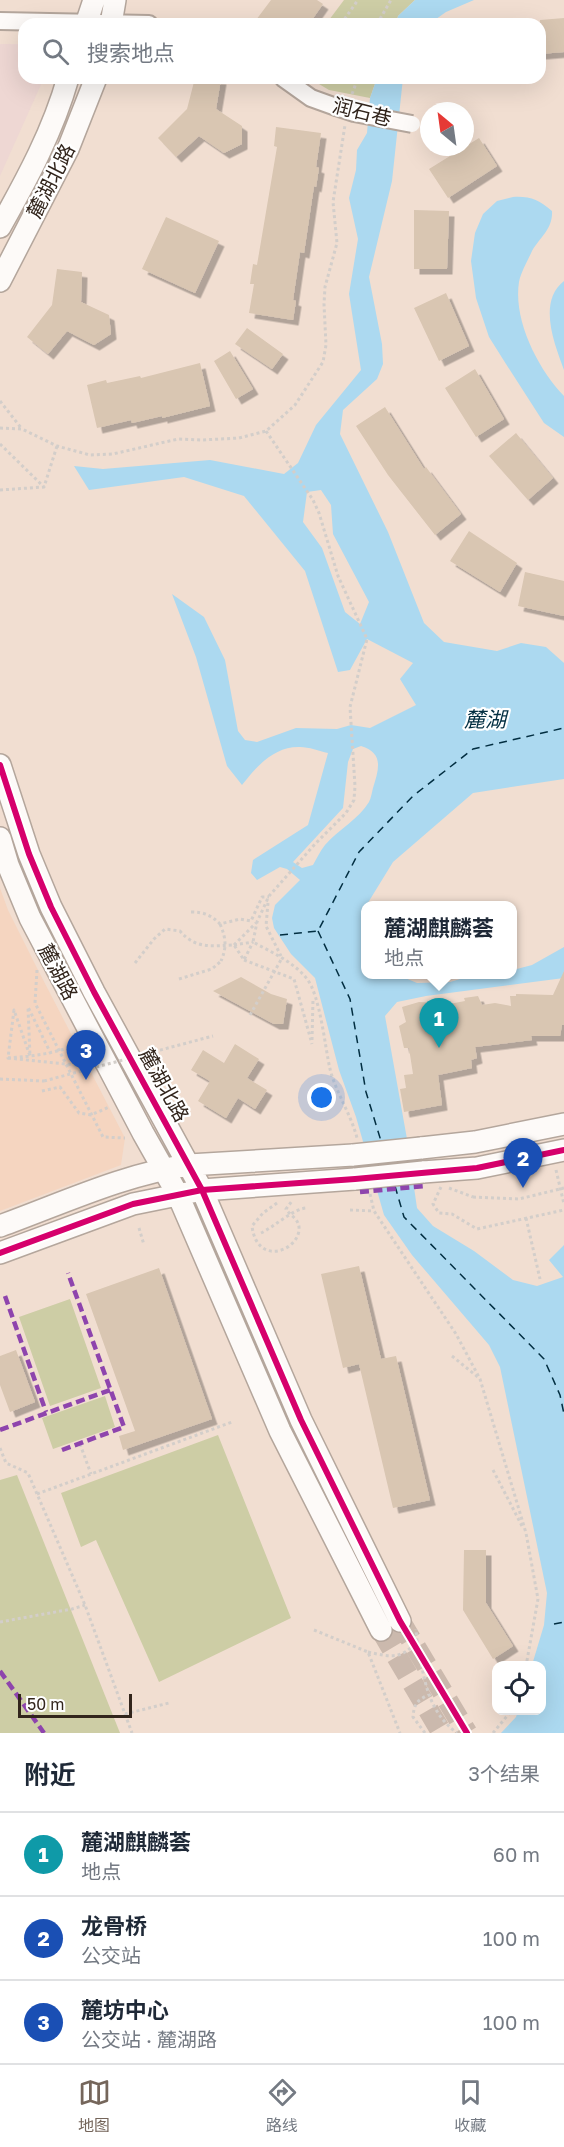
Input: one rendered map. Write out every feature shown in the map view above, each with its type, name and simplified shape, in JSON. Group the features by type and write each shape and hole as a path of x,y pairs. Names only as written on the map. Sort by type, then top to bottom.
{"street":[{"path":"89,18 94,0"},
{"path":"112,18 115,0"},
{"path":"0,21 18,21"},
{"path":"0,227 35,164 66,84"},
{"name":"麓湖北路","path":"0,281 68,149 94,84"},
{"name":"润石巷","path":"291,84 310,98 354,113 412,124"},
{"name":"麓湖北路","path":"0,765 29,855 51,907 94,992 202,1190 301,1420 408,1623"},
{"name":"麓湖路","path":"0,838 30,918 142,1133 178,1195 280,1431 381,1630"},
{"path":"0,1226 125,1180 164,1169 355,1149 421,1148 475,1142 564,1124"},
{"path":"0,1254 133,1204 202,1190 362,1184 423,1172 477,1167 564,1150"}],"path":[{"path":"345,18 358,0"},
{"path":"380,18 391,0"},
{"path":"352,94 356,84"},
{"path":"0,428 22,429 57,446 90,455 113,454 178,439 239,438 266,430 295,405 323,362 326,345 325,287 337,243 333,202 345,124"},
{"path":"0,401 22,429"},
{"path":"244,960 253,942 257,922 269,896 346,813 354,800 350,707 367,639 338,576 313,500 266,430"},
{"path":"0,444 44,487"},
{"path":"44,487 57,446"},
{"path":"0,490 44,487"},
{"path":"220,924 240,919 251,921 262,897 269,896"},
{"path":"269,896 266,926 282,958"},
{"path":"178,979 212,969 221,961 226,949 225,936 220,924 213,917 202,912 191,912"},
{"path":"234,945 257,922"},
{"path":"135,963 165,929 180,931 186,938 200,946 253,942 282,958 305,977 313,994 322,1025 331,1070 356,1131 355,1149"},
{"path":"234,945 244,960 294,979 312,1044 313,994"},
{"path":"250,1015 282,958"},
{"path":"37,968 35,1003 91,1115 103,1137 125,1138"},
{"path":"30,1056 28,1007 51,1054"},
{"path":"8,1058 14,1010 30,1056"},
{"path":"312,1026 322,1025"},
{"path":"0,1079 44,1081 213,1036"},
{"path":"8,1058 51,1054 76,1045"},
{"path":"8,1058 96,1067"},
{"path":"42,1091 60,1087 79,1113 91,1115 109,1107"},
{"path":"556,1170 564,1204"},
{"path":"362,1184 374,1211 456,1334 480,1379 526,1533 538,1599 527,1661"},
{"path":"564,1188 519,1199 473,1197 441,1186 434,1204 439,1213 452,1214 477,1229 564,1210"},
{"path":"283,1199 257,1219 252,1226 254,1237 264,1250 274,1252 283,1250 299,1233 299,1225 286,1209 295,1198"},
{"path":"261,1233 300,1208 307,1208"},
{"path":"350,1210 374,1211"},
{"path":"526,1218 540,1279"},
{"path":"140,1228 144,1245"},
{"path":"452,1356 480,1379"},
{"path":"37,1494 232,1422"},
{"path":"80,1443 91,1474"},
{"path":"0,1448 6,1463"},
{"path":"0,1464 6,1463 28,1473 85,1605 132,1733"},
{"path":"493,1470 526,1533"},
{"path":"0,1622 85,1605"},
{"path":"408,1623 417,1641 428,1695 446,1725 457,1733"},
{"path":"315,1630 368,1652 385,1656 401,1655 409,1651 417,1641"},
{"path":"368,1652 400,1733"},
{"path":"425,1733 413,1717 414,1706 428,1695"},
{"path":"125,1714 169,1703"},
{"path":"493,1733 508,1715"}],"shaded area":[{"path":"0,44 18,44 18,84 41,84 0,176"},
{"path":"0,888 8,910 37,968 125,1138 121,1165 0,1211"}],"green space":[{"path":"344,0 415,0 398,18 330,18"},
{"path":"319,84 375,84 370,98 329,90"},
{"path":"70,1299 101,1388 50,1406 19,1317"},
{"path":"105,1396 115,1427 53,1449 42,1418"},
{"path":"218,1435 291,1618 159,1682 96,1540 81,1547 61,1493"},
{"path":"17,1475 120,1733 0,1733 0,1480"}],"water":[{"path":"415,0 474,0 438,18 398,18"},
{"name":"麓湖","path":"375,84 402,84 392,181 369,277 382,344 383,364 377,379 343,410 340,434 388,532 424,623 444,642 497,651 521,643 546,647 564,663 564,779 473,793 393,862 369,901 361,901 361,979 408,979 417,983 450,982 460,979 517,979 517,969 532,965 564,947 564,978 426,996 397,1002 385,1016 417,1208 433,1226 474,1251 513,1280 537,1286 563,1277 549,1260 564,1245 564,1733 501,1733 517,1715 546,1715 546,1661 533,1661 544,1625 547,1593 500,1367 489,1345 412,1255 384,1215 356,1117 339,1070 315,978 291,954 274,928 272,918 275,905 300,880 287,869 280,867 257,880 251,873 253,860 308,825 328,753 303,747 282,750 266,759 242,785 227,766 196,657 172,594 204,617 225,660 238,731 245,740 257,742 296,728 337,729 351,725 370,728 416,705 400,679 413,663 367,639 350,670 338,672 305,571 244,496 184,477 89,490 74,466 103,469 210,460 284,474 298,463 316,425 361,370 349,294 358,239 349,198 356,170 357,150 367,133 370,98","holes":["321,490 331,505 333,534 369,602 360,624 345,612 322,548 303,522 307,492","361,746 373,753 378,762 378,768 369,802 365,808 325,845 313,865 302,868 293,862 343,808 348,762 353,749"]},
{"path":"513,197 534,200 552,211 548,228 532,251 521,274 518,297 524,328 530,343 545,372 564,396 564,437 544,423 506,364 489,337 476,298 471,261 475,233 483,214 497,201"},
{"path":"564,281 564,370 550,324 550,312 551,300"}],"building":[{"path":"271,0 317,0 323,4 313,18 258,18"},
{"path":"564,18 564,52 546,54 546,20"},
{"path":"193,84 220,84 216,109 242,126 242,144 224,153 199,136 176,157 158,138 187,109"},
{"path":"276,127 321,133 316,167 319,168 304,253 300,252 293,300 296,301 293,320 249,313 254,284 250,284 253,264 257,265 277,147 274,146"},
{"path":"479,138 497,166 448,198 429,169 450,156 474,156 474,141"},
{"path":"414,210 449,211 447,269 414,269"},
{"path":"166,217 219,241 195,293 142,269"},
{"path":"57,269 82,272 81,302 109,315 111,334 94,345 67,331 48,354 27,337 52,305"},
{"path":"446,293 469,346 439,361 414,308"},
{"path":"247,328 283,354 272,369 235,344"},
{"path":"230,351 253,389 236,399 214,361"},
{"path":"200,363 210,406 162,418 162,416 132,423 131,420 97,428 87,385 106,380 107,383 140,376 141,378"},
{"path":"475,369 504,419 476,437 445,388"},
{"path":"385,407 424,469 426,467 461,514 435,535 388,475 356,426"},
{"path":"516,433 553,478 528,500 489,456"},
{"path":"469,531 517,563 500,592 450,561"},
{"path":"525,572 564,581 564,616 518,606"},
{"path":"564,971 564,1025 562,1025 560,1036 531,1036 532,1040 475,1047 477,1058 471,1060 472,1068 438,1075 442,1105 404,1112 400,1089 406,1088 404,1075 413,1074 409,1048 404,1048 399,1026 406,1022 402,1007 419,1002 449,1004 478,996 482,1005 495,1003 511,1006 510,996 516,996 516,994 553,995"},
{"path":"241,977 271,994 287,999 283,1024 274,1024 213,991"},
{"path":"235,1044 259,1059 247,1078 267,1090 255,1109 238,1098 226,1118 198,1101 210,1081 191,1070 203,1050 224,1063"},
{"path":"359,1266 381,1359 396,1356 430,1500 393,1508 359,1364 343,1368 321,1274"},
{"path":"159,1268 212,1419 123,1450 119,1436 135,1431 86,1294"},
{"path":"16,1350 35,1402 10,1412 0,1385 0,1356"},
{"path":"464,1550 486,1550 486,1603 513,1646 493,1659 463,1610"}],"ferry route":[{"path":"280,935 318,931 359,852 413,796 473,749 564,728"},
{"path":"318,931 350,999 366,1092 381,1141"},
{"path":"395,1186 404,1217 544,1359 560,1395 564,1414"},
{"path":"554,1624 564,1622"}],"tunnel":[{"path":"400,1621 467,1733"},
{"path":"381,1630 442,1733"}],"marked path":[{"path":"360,1192 425,1186"},
{"path":"62,1450 124,1427 68,1273"},
{"path":"5,1296 46,1412"},
{"path":"0,1430 110,1390"},
{"path":"0,1671 44,1733"}],"cycle path":[{"path":"0,765 29,854 51,907 94,992 202,1190 301,1420 400,1621 467,1733"},
{"path":"0,1253 133,1204 202,1190 477,1168 564,1150"}],"place":[{"name":"麓湖麒麟荟","path":"439,1048"},
{"name":"麓坊中心","path":"86,1080"},
{"name":"龙骨桥","path":"523,1188"}]}
